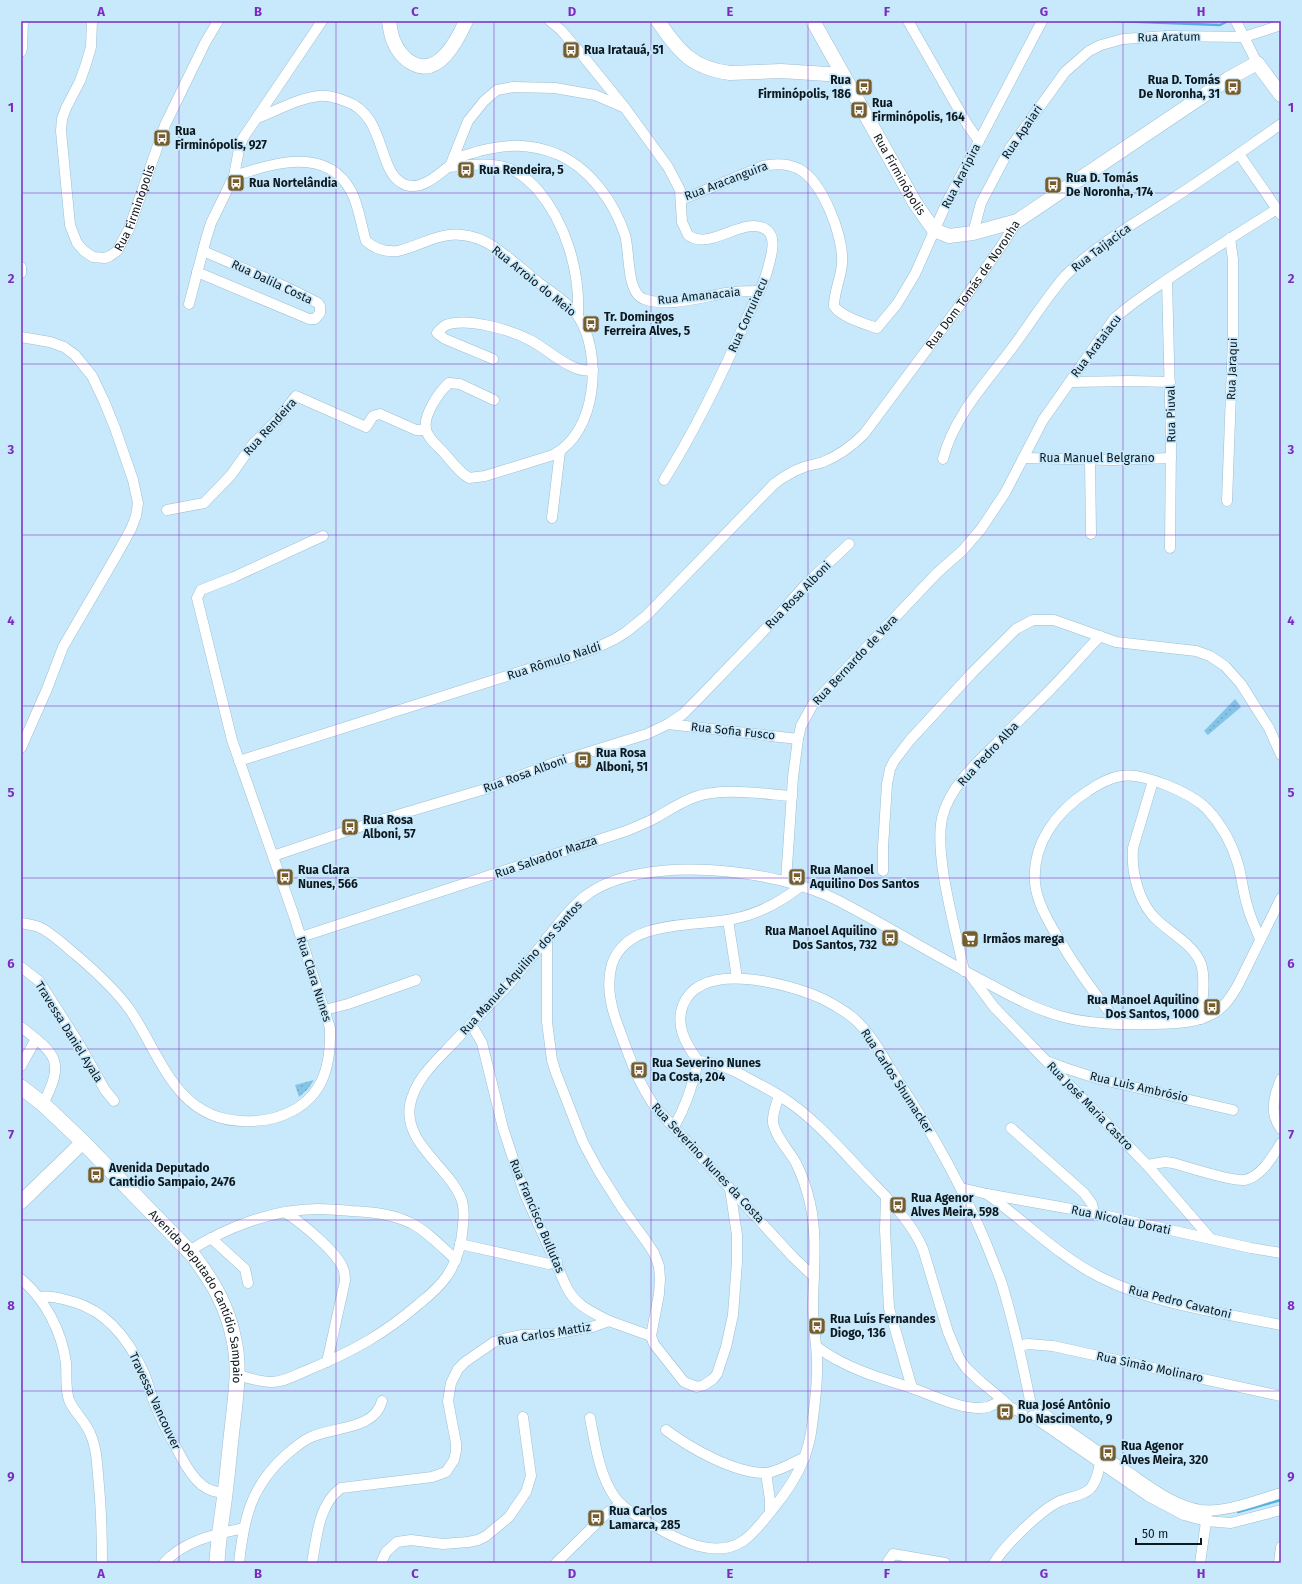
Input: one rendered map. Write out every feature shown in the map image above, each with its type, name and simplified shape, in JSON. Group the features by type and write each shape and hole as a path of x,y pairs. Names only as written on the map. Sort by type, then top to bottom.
{"main road":[{"path":"389,21 394,42 398,50 409,62 422,66 432,65 446,54 458,37 466,21"},
{"path":"658,21 688,58 698,65 716,71 730,73 812,72 843,75"},
{"name":"Rua Firminópolis","path":"813,21 915,202 934,230"},
{"path":"1257,62 1281,95"},
{"name":"Rua Dom Tomás de Noronha","path":"1017,221 1244,69 1257,62"},
{"path":"934,230 949,236 973,233 1017,221"},
{"name":"Avenida Deputado Cantídio Sampaio","path":"21,1087 42,1104 83,1142 189,1251 205,1271 217,1290 228,1317 234,1340 238,1375 219,1534 217,1563"},
{"path":"21,1202 83,1142"}],"street":[{"path":"21,52 23,21"},
{"name":"Rua Firminópolis","path":"92,21 93,35 88,58 80,82 66,108 61,131 70,225 73,235 84,251 93,257 101,258 110,256 117,251 129,229 159,138 205,43 218,21"},
{"path":"189,304 202,251 211,223 234,176 239,149 243,138 322,21"},
{"path":"550,21 561,30 625,108"},
{"path":"908,21 967,124 979,141"},
{"name":"Rua Araripira","path":"877,328 897,304 915,274 928,248 934,230 947,202 1042,21"},
{"path":"1237,23 1257,62"},
{"name":"Rua Aratum","path":"1095,47 1123,39 1153,36 1244,37 1281,25"},
{"name":"Rua Apaiari","path":"973,233 981,203 1010,148 1065,72 1076,61 1095,47"},
{"name":"Rua Aracanguira","path":"449,167 468,121 484,101 497,90 513,87 555,88 596,95 625,108 668,167 680,190 681,200 773,163 782,163 800,169 808,176 825,201 834,219 839,234 842,264 834,306 839,312 859,322 877,328"},
{"path":"257,118 309,98 320,96 350,102 366,114 376,130 389,166 401,183 412,186 424,183 449,167 481,164 511,169 529,181 541,194 558,220 566,240 576,281 579,299 578,315"},
{"name":"Rua Taijacica","path":"943,459 950,438 968,407 1065,276 1079,262 1109,239 1165,204 1281,124"},
{"name":"Rua Amanacaia","path":"449,167 464,156 506,146 532,146 558,155 579,167 605,194 627,241 631,280 640,298 652,301 673,301 727,293 758,291"},
{"path":"1239,154 1279,212"},
{"name":"Rua Arroio do Meio","path":"234,176 282,162 301,161 320,165 335,173 346,183 351,192 366,241 373,246 391,252 442,236 462,235 473,237 491,245 564,302 578,315 589,338 593,370 593,385 585,417 576,433 560,451 531,463 491,473 485,476 469,478 457,467 426,430"},
{"name":"Rua Corruiracu","path":"664,480 687,440 720,376 763,282 770,260 772,240 770,234 766,230 754,227 740,229 709,238 696,239 690,237 683,228 681,200"},
{"name":"Rua Arataiacu","path":"973,538 998,505 1043,420 1114,319 1128,307 1230,238 1279,212"},
{"name":"Rua Dom Tomás de Noronha","path":"812,465 822,462 842,452 864,434 960,305 1017,221"},
{"name":"Rua Jaraqui","path":"1227,501 1233,338 1233,260 1230,238"},
{"name":"Rua Dalila Costa","path":"197,272 309,319 315,319 320,313 320,306 318,303 284,286 202,251"},
{"path":"21,266 21,273"},
{"name":"Rua Piuval","path":"1167,280 1171,458 1170,548"},
{"path":"493,359 445,339 437,333 442,327 451,324 471,323 489,326 531,340 577,369 587,371 593,370"},
{"path":"21,337 50,342 64,347 75,355 92,376 115,428 133,480 138,503 136,516 127,536 63,647 48,688 21,748"},
{"path":"1070,382 1170,382"},
{"path":"426,430 428,412 449,383 460,384 494,400"},
{"name":"Rua Rendeira","path":"167,510 204,503 231,475 253,444 278,418 296,396 366,427 373,416 380,414 416,430 426,430"},
{"path":"552,518 560,451"},
{"name":"Rua Manuel Belgrano","path":"1024,458 1130,460 1171,458"},
{"path":"1090,459 1091,534"},
{"name":"Rua Rômulo Naldi","path":"239,761 535,666 571,656 616,639 660,602 774,484 786,476 812,465"},
{"name":"Rua Clara Nunes","path":"21,923 39,927 51,935 102,978 130,1010 180,1092 188,1101 198,1108 225,1120 246,1121 273,1119 296,1110 309,1098 323,1079 329,1059 330,1028 301,937 232,740 197,598 201,590 234,577 324,536"},
{"name":"Rua Bernardo de Vera","path":"786,881 794,766 801,726 813,704 936,573 963,550 973,538"},
{"name":"Rua Rosa Alboni","path":"273,856 374,822 485,789 554,763 646,734 668,724 683,714 698,700 807,583 849,544"},
{"path":"883,871 886,791 890,769 899,752 939,708 1011,635 1028,622 1040,619 1054,620 1116,642 1204,653 1225,666 1241,684 1269,728 1281,755"},
{"name":"Rua Pedro Alba","path":"967,973 943,869 941,840 942,820 946,808 956,788 981,758 1044,696 1100,636"},
{"name":"Rua Sofia Fusco","path":"668,724 798,739"},
{"path":"1119,1024 1071,961 1049,922 1037,894 1035,882 1037,861 1045,837 1051,824 1061,812 1079,796 1107,780 1121,776 1132,776 1173,787 1190,796 1206,808 1215,819 1233,850 1238,863 1248,908 1260,939"},
{"path":"1153,781 1133,848 1133,870 1138,888 1150,912 1157,921 1192,950 1200,963 1203,972 1201,1019"},
{"name":"Rua Salvador Mazza","path":"301,937 626,831 641,825 696,796 706,794 734,793 792,796"},
{"name":"Rua Manuel Aquilino dos Santos","path":"238,1375 263,1381 278,1382 327,1362 372,1340 401,1319 443,1282 452,1269 460,1244 464,1219 462,1202 457,1190 425,1151 416,1136 410,1121 410,1110 413,1095 424,1074 500,995 569,912 586,896 608,883 647,873 679,870 714,870 786,881 822,892 848,905 967,973 1035,1008 1075,1020 1119,1024 1158,1024 1201,1019 1218,1011 1230,998 1281,898"},
{"name":"Rua Severino Nunes da Costa","path":"801,886 788,897 760,910 728,920 655,929 630,939 622,946 614,960 609,974 608,985 613,1014 634,1072 646,1094 656,1108 730,1189 793,1257 814,1277"},
{"path":"728,920 736,978"},
{"path":"547,938 547,1022 552,1060 573,1118 598,1170 654,1253 659,1266 659,1294 651,1336 654,1344 684,1382 696,1387 704,1385 713,1379 717,1374 726,1347 735,1292 737,1235 730,1189"},
{"name":"Travessa Daniel Ayala","path":"21,967 39,981 78,1042 105,1090 114,1101"},
{"name":"Rua José Maria Castro","path":"967,973 994,1007 1146,1164 1211,1239"},
{"name":"Rua Carlos Shumacker","path":"698,1061 686,1042 682,1032 680,1016 686,998 699,987 710,982 736,978 767,982 822,999 842,1010 859,1024 912,1102 948,1161 961,1188 1001,1281 1019,1346 1029,1408"},
{"path":"325,1010 348,1004 416,980"},
{"name":"Rua Francisco Bullutas","path":"471,1024 482,1043 503,1128 522,1186 536,1221 557,1262 571,1296 578,1303 608,1321"},
{"path":"21,1027 46,1048 56,1066 56,1075 52,1086 42,1104"},
{"path":"21,1066 36,1039"},
{"name":"Rua Luis Ambrósio","path":"1045,1060 1099,1079 1233,1110"},
{"path":"674,1127 681,1115 691,1091 698,1061 714,1064 736,1072 779,1096 809,1119 844,1152 903,1215 921,1244 948,1332 959,1358 966,1368 1013,1410 1029,1408 1058,1425 1150,1487 1181,1504 1200,1510 1226,1509 1281,1494"},
{"path":"1281,1079 1274,1100 1273,1109 1274,1116 1281,1129"},
{"path":"590,1418 601,1464 613,1494 621,1504 649,1523 681,1540 694,1545 718,1548 730,1547 741,1543 751,1535 791,1486 805,1457 811,1433 816,1384 816,1347 813,1310 814,1277 812,1216 810,1202 796,1164 776,1132 773,1124 773,1115 779,1096"},
{"path":"1011,1128 1084,1193 1092,1204 1094,1213"},
{"path":"1146,1164 1165,1162 1173,1163 1229,1178 1244,1180 1256,1175 1270,1160 1281,1143"},
{"name":"Rua Nicolau Dorati","path":"961,1188 1094,1213 1251,1248 1281,1253"},
{"name":"Rua Pedro Cavatoni","path":"987,1194 1023,1224 1067,1256 1098,1276 1145,1295 1281,1325"},
{"path":"886,1197 885,1230 889,1308 912,1388"},
{"path":"189,1251 211,1238 250,1221 286,1213 318,1209 363,1212 393,1217 412,1224 425,1232 456,1260"},
{"path":"286,1213 300,1222 334,1254 344,1270 345,1281 327,1362"},
{"path":"211,1238 245,1269 248,1283"},
{"path":"460,1244 549,1264 557,1262"},
{"path":"21,1279 38,1297 55,1326 62,1344 66,1365 69,1399 90,1432 93,1441 99,1486 102,1563"},
{"name":"Travessa Vancouver","path":"38,1297 57,1297 83,1305 100,1314 112,1324 137,1358 147,1380 158,1412 188,1468 203,1486 225,1493"},
{"path":"608,1321 651,1336"},
{"name":"Rua Carlos Mattiz","path":"312,1563 316,1537 322,1516 332,1495 341,1488 432,1477 446,1472 450,1467 454,1460 456,1443 448,1401 449,1393 451,1383 458,1369 465,1362 494,1342 507,1338 553,1334 592,1327 608,1321"},
{"name":"Rua Simão Molinaro","path":"1019,1346 1028,1344 1053,1346 1281,1396"},
{"path":"816,1347 847,1366 956,1404 972,1408 990,1406 1005,1402"},
{"path":"239,1563 244,1528 249,1508 257,1490 282,1459 300,1444 316,1435 355,1425 368,1420 377,1412 382,1401"},
{"path":"1029,1408 1100,1464 1173,1511 1206,1522 1231,1523 1281,1510"},
{"path":"381,1563 386,1552 397,1542 411,1540 442,1544 468,1542 486,1536 509,1517 526,1492 531,1476 523,1416"},
{"path":"666,1430 684,1443 701,1452 738,1468 766,1473 805,1457"},
{"path":"994,1563 1038,1515 1055,1504 1090,1489 1094,1483 1100,1464"},
{"path":"766,1473 770,1500 770,1512"},
{"path":"556,1563 608,1512 621,1504"},
{"path":"1226,1509 1231,1523"},
{"path":"1200,1563 1207,1510"},
{"path":"164,1563 185,1546 219,1534 244,1528"},
{"path":"1279,1563 1281,1547"},
{"path":"887,1563 893,1554 945,1563"}],"shaded area":[{"path":"1235,699 1241,707 1208,735 1204,731"},
{"path":"314,1080 308,1089 299,1097 295,1085"}],"waterway":[{"path":"1114,21 1220,25 1228,21"},
{"path":"1238,1512 1281,1500"}],"place":[{"name":"Rua Iratauá, 51","path":"571,50"},
{"name":"Rua Firminópolis, 186","path":"864,87"},
{"name":"Rua D. Tomás De Noronha, 31","path":"1233,87"},
{"name":"Rua Firminópolis, 164","path":"859,110"},
{"name":"Rua Firminópolis, 927","path":"162,138"},
{"name":"Rua Rendeira, 5","path":"466,170"},
{"name":"Rua Nortelândia","path":"236,183"},
{"name":"Rua D. Tomás De Noronha, 174","path":"1053,185"},
{"name":"Tr. Domingos Ferreira Alves, 5","path":"591,324"},
{"name":"Rua Rosa Alboni, 51","path":"583,760"},
{"name":"Rua Rosa Alboni, 57","path":"350,827"},
{"name":"Rua Clara Nunes, 566","path":"285,877"},
{"name":"Rua Manoel Aquilino Dos Santos","path":"797,877"},
{"name":"Rua Manoel Aquilino Dos Santos, 732","path":"890,938"},
{"name":"Irmãos marega","path":"970,939"},
{"name":"Rua Manoel Aquilino Dos Santos, 1000","path":"1212,1007"},
{"name":"Rua Severino Nunes Da Costa, 204","path":"639,1070"},
{"name":"Avenida Deputado Cantidio Sampaio, 2476","path":"96,1175"},
{"name":"Rua Agenor Alves Meira, 598","path":"898,1205"},
{"name":"Rua Luís Fernandes Diogo, 136","path":"817,1326"},
{"name":"Rua José Antônio Do Nascimento, 9","path":"1005,1412"},
{"name":"Rua Agenor Alves Meira, 320","path":"1108,1453"},
{"name":"Rua Carlos Lamarca, 285","path":"596,1518"}]}
